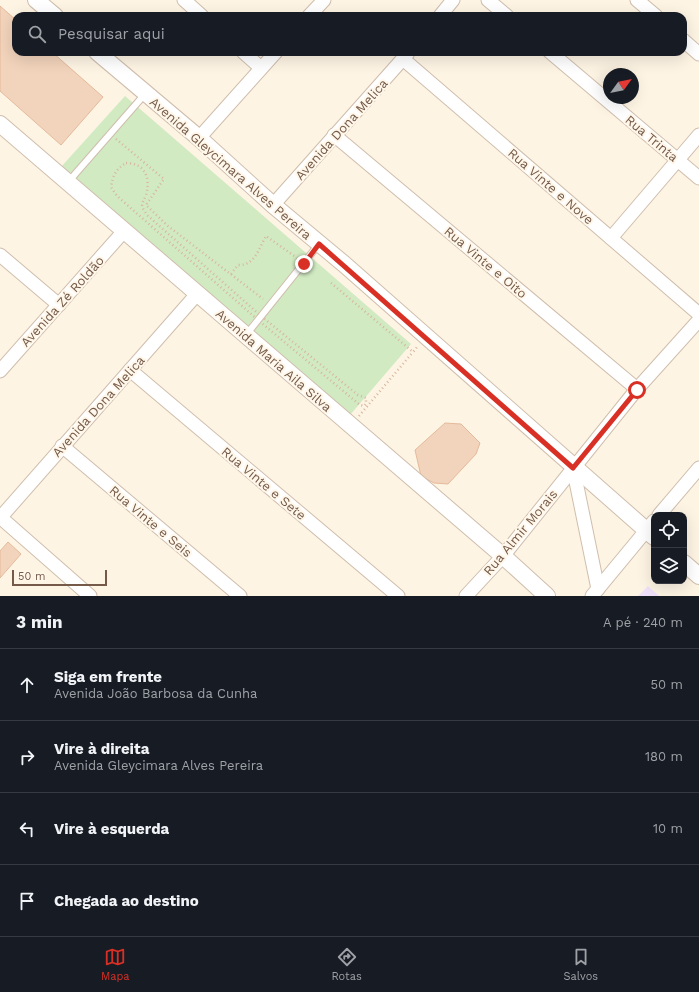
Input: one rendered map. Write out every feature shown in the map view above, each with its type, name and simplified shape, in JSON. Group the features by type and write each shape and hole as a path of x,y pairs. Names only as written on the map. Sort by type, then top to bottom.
{"street":[{"path":"36,0 50,12"},
{"path":"184,0 198,12"},
{"path":"313,12 324,0"},
{"path":"443,12 453,0"},
{"path":"488,0 502,12"},
{"path":"638,0 652,12"},
{"path":"687,44 699,54"},
{"name":"Avenida Gleycimara Alves Pereira","path":"102,56 199,138 273,205 426,337 573,468 651,529"},
{"path":"248,56 261,68"},
{"path":"199,138 272,56"},
{"name":"Avenida Dona Melica","path":"273,205 405,56"},
{"name":"Rua Vinte e Nove","path":"407,56 611,238 699,314"},
{"name":"Rua Trinta","path":"555,56 699,178"},
{"name":"Avenida Maria Aila Silva","path":"0,124 503,556 546,596"},
{"name":"Rua Vinte e Oito","path":"334,135 637,390"},
{"path":"611,238 699,136"},
{"name":"Avenida Zé Roldão","path":"0,371 124,231"},
{"path":"0,255 59,305"},
{"name":"Avenida Dona Melica","path":"0,517 197,294"},
{"name":"Rua Almir Morais","path":"466,596 503,556 637,390 699,320"},
{"name":"Rua Vinte e Sete","path":"130,370 398,596"},
{"name":"Rua Vinte e Seis","path":"62,446 240,596"},
{"path":"573,468 595,592"},
{"path":"662,512 699,468"},
{"path":"0,517 90,596"},
{"path":"595,592 651,529"},
{"path":"687,566 699,576"}],"lane":[{"path":"67,183 145,94"},
{"path":"246,335 319,244"}],"path":[{"path":"110,134 164,179 146,205 168,226 270,305"},
{"path":"126,163 134,163 142,168 148,175 149,180 142,207 147,214 260,318 358,395 366,398 366,404 364,406 360,405 117,196 111,187 116,169 126,163"},
{"path":"231,274 238,266 246,266 252,262 260,250 266,236 304,264"},
{"path":"331,283 413,352"},
{"path":"350,426 426,337"}],"shaded area":[{"path":"648,586 659,596 638,596"}],"green space":[{"path":"125,96 411,344 350,415 61,167"}],"building":[{"path":"0,6 12,16 12,56 57,56 103,97 61,145 0,91"},
{"path":"445,423 461,424 480,443 476,454 448,484 434,483 421,476 415,450"},
{"path":"8,542 21,554 0,578 0,551"}],"route":[{"path":"304,264 319,244 344,264 573,468 637,390"}]}
